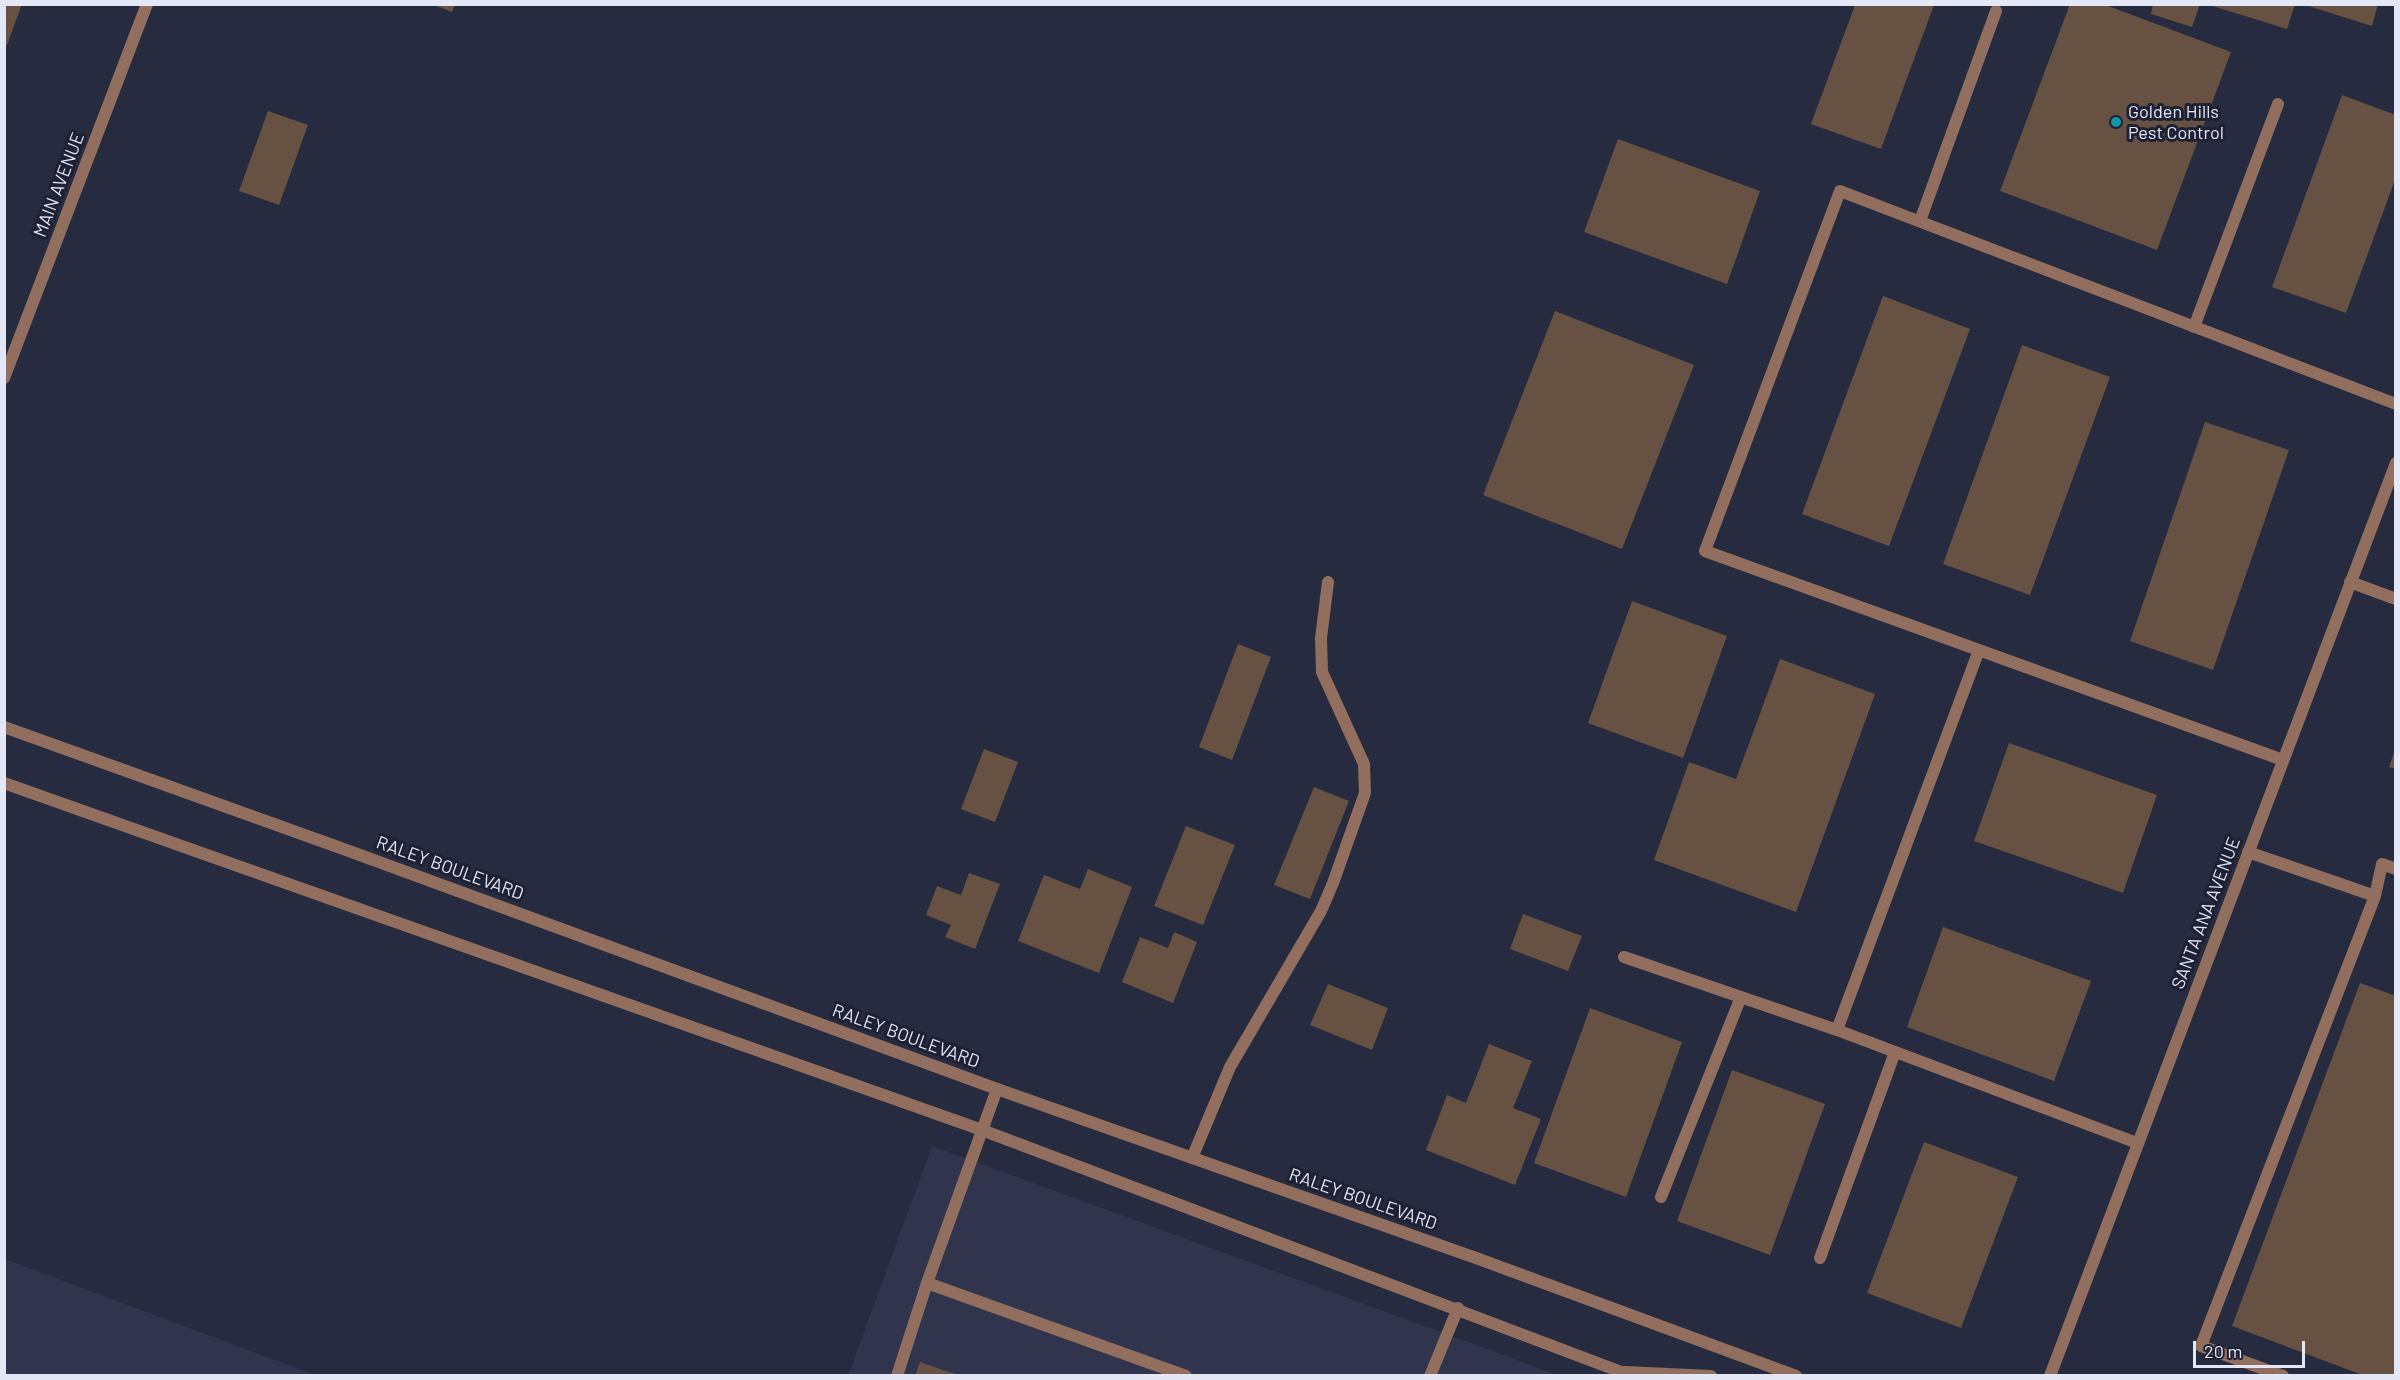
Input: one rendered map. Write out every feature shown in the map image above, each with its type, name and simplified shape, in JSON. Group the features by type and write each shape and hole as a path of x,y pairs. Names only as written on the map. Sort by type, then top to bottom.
{"street":[{"name":"MAIN AVENUE","path":"4,378 147,4"},
{"path":"1920,221 1996,11"},
{"path":"2194,327 2278,104"},
{"path":"2283,760 1705,551 1840,191 2396,405"},
{"name":"SANTA ANA AVENUE","path":"2050,1376 2396,463"},
{"path":"1191,1158 1230,1067 1321,911 1334,883 1365,793 1364,764 1322,672 1321,638 1328,582"},
{"path":"2350,582 2396,599"},
{"path":"1837,1030 1979,650"},
{"name":"RALEY BOULEVARD","path":"4,727 997,1089 1476,1258 1796,1376"},
{"path":"4,783 982,1130 1628,1374 1711,1376"},
{"path":"2248,852 2375,896"},
{"path":"2283,1376 2201,1346 2375,896 2382,864 2396,869"},
{"path":"1624,957 1837,1030 2137,1143"},
{"path":"1661,1197 1741,997"},
{"path":"1820,1258 1895,1052"},
{"path":"897,1376 927,1283 997,1089"},
{"path":"927,1283 1186,1376"},
{"path":"1430,1376 1458,1308"}],"shaded area":[{"path":"932,1146 1493,1351 1557,1375 848,1376"},
{"path":"5,1259 315,1375 5,1375"}],"building":[{"path":"4,4 22,4 7,45 4,44"},
{"path":"431,4 455,4 452,12"},
{"name":"Golden Hills Pest Control","path":"2070,4 2103,4 2231,52 2157,250 2000,191"},
{"path":"2153,4 2200,4 2192,27 2151,14"},
{"path":"2206,4 2295,4 2287,29"},
{"path":"2302,4 2378,4 2372,26"},
{"path":"1855,5 1934,5 1881,149 1811,124"},
{"path":"2342,95 2396,115 2396,177 2346,313 2272,287"},
{"path":"268,111 308,125 279,205 239,191"},
{"path":"1618,139 1760,191 1727,284 1584,232"},
{"path":"1883,296 1970,329 1889,546 1802,514"},
{"path":"1555,311 1694,365 1622,549 1483,495"},
{"path":"2022,345 2110,377 2030,595 1943,564"},
{"path":"2205,422 2289,450 2213,670 2130,641"},
{"path":"1632,601 1727,636 1683,758 1588,723"},
{"path":"1238,644 1271,657 1232,760 1199,747"},
{"path":"1780,659 1875,694 1796,912 1654,860 1689,762 1736,779"},
{"path":"2009,743 2157,795 2123,893 1974,841"},
{"path":"984,749 1018,762 995,822 961,809"},
{"path":"2396,750 2396,769 2389,767"},
{"path":"1314,787 1349,801 1310,899 1274,885"},
{"path":"1186,826 1235,845 1203,925 1154,906"},
{"path":"1088,869 1132,887 1099,973 1018,941 1044,875 1080,889"},
{"path":"969,873 1000,884 975,949 945,937 951,925 926,915 937,886 961,895"},
{"path":"1523,914 1582,936 1568,971 1510,949"},
{"path":"1943,927 2091,981 2054,1081 1907,1027"},
{"path":"1174,932 1197,942 1173,1003 1122,982 1140,937 1168,948"},
{"path":"2360,983 2396,996 2396,1376 2365,1376 2232,1326"},
{"path":"1328,984 1388,1008 1372,1050 1310,1025"},
{"path":"1590,1008 1682,1042 1626,1197 1534,1163"},
{"path":"1489,1044 1532,1061 1513,1108 1541,1119 1515,1185 1426,1150 1447,1095 1466,1103"},
{"path":"1732,1070 1825,1104 1770,1255 1677,1221"},
{"path":"1924,1142 2018,1177 1961,1328 1867,1293"},
{"path":"920,1362 958,1375 958,1376 915,1376"}],"place":[{"name":"Golden Hills Pest Control","path":"2116,122"}]}
